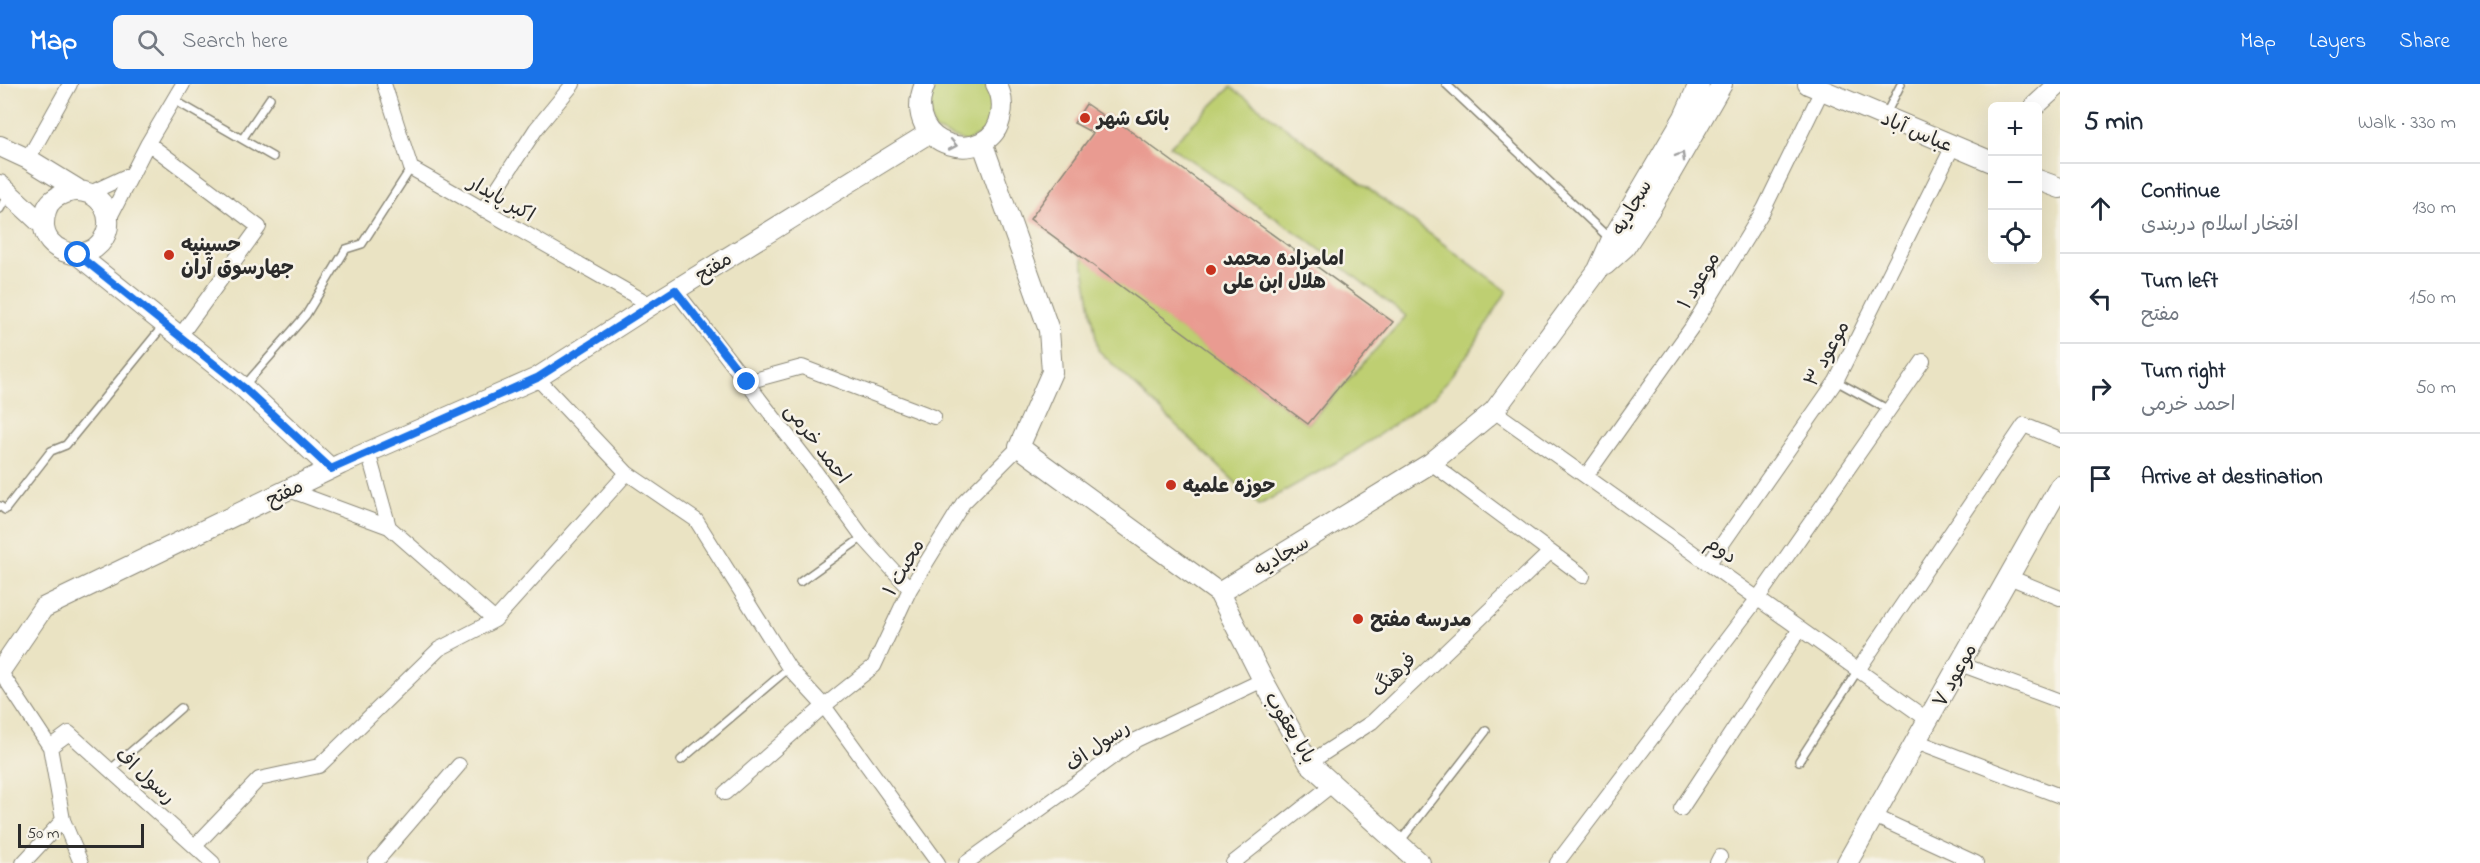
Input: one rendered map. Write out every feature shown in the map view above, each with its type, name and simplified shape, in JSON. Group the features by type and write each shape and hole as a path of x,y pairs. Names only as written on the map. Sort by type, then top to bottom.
{"main road":[{"path":"926,84 920,96 919,109 922,122 929,133 941,142 954,147 968,147 982,141 993,132 1000,120 1002,105 1000,91 996,84"},
{"name":"سجادیه","path":"1219,593 1431,463 1494,411 1598,270 1611,241 1684,117 1699,84"},
{"path":"1598,270 1625,246 1650,209 1722,84"},
{"path":"2039,102 2059,84"},
{"name":"عباس آباد","path":"1815,87 1953,146 1988,155"},
{"name":"مفتح","path":"0,671 43,608 331,469 537,378 929,133"},
{"path":"982,141 1049,330 1052,372 1019,447 1219,593"},
{"path":"0,146 28,159 103,204 108,219 105,236 94,249 78,255"},
{"path":"2042,182 2060,188"},
{"path":"83,191 57,195 46,208 43,225 49,241 62,252 78,255 180,336 243,387 331,469"},
{"path":"3,196 43,225"},
{"name":"موعود ۷","path":"1847,863 2008,577 2057,498"},
{"name":"بابا یعقوب","path":"1219,593 1263,680 1309,763 1420,863"}],"street":[{"path":"28,159 70,84"},
{"path":"108,219 148,143 183,84"},
{"path":"384,84 411,168"},
{"path":"483,210 536,129 573,84"},
{"name":"موعود ۱","path":"1586,476 1692,327 1764,208 1815,87"},
{"path":"148,143 259,226 180,336"},
{"name":"موعود ۳","path":"1708,563 1836,381 1953,146"},
{"name":"اکبر پایدار","path":"411,168 651,305"},
{"path":"83,191 131,174"},
{"name":"احمد خرمی","path":"675,290 812,466 862,537 910,589"},
{"path":"1557,863 1758,598 1923,361"},
{"path":"747,382 802,367 934,417"},
{"path":"537,378 627,473 696,520 789,668 824,706 938,863"},
{"name":"دوم","path":"1494,411 1928,720"},
{"path":"1858,670 2024,425 2060,440"},
{"name":"محبت ۱","path":"725,793 824,706 874,666 910,589 963,503 1019,447"},
{"path":"368,452 389,527"},
{"path":"1431,463 1549,553 1583,576"},
{"path":"195,846 259,779 319,766 439,649 495,620 627,473"},
{"path":"289,490 389,527 495,620"},
{"name":"فرهنگ","path":"1309,763 1372,722 1549,553"},
{"path":"2008,577 2060,598"},
{"path":"1681,808 1800,629"},
{"path":"1960,664 2060,701"},
{"path":"0,671 50,747 63,820 81,863"},
{"name":"رسول اف","path":"966,863 1136,740 1263,680"},
{"name":"رسول اف","path":"50,747 69,733 213,863"},
{"path":"1916,741 2060,796"},
{"path":"375,863 459,765"},
{"path":"1233,863 1333,784"},
{"path":"1874,816 1976,863"},
{"path":"23,863 63,820"}],"lane":[{"path":"1446,84 1611,241"},
{"path":"1885,117 1901,84"},
{"path":"243,138 270,98"},
{"path":"174,100 273,157"},
{"path":"243,387 306,315 346,249 362,244 411,168"},
{"path":"0,506 5,510 51,451 66,445 164,324"},
{"path":"1836,381 1889,410"},
{"path":"800,582 862,537"},
{"path":"681,760 789,668"},
{"path":"1799,761 1858,670"},
{"path":"111,769 181,708"},
{"path":"1399,844 1486,731"}],"green space":[{"path":"934,84 987,84 996,110 986,131 966,142 934,130 926,98"},
{"path":"1231,87 1507,291 1471,350 1435,396 1349,455 1259,505 1098,350 1082,256 1308,424 1406,316 1306,239 1170,146"}],"building":[{"name":"امامزاده محمد هلال ابن علی","path":"1086,104 1105,117 1107,114 1393,322 1308,424 1030,219 1093,133 1074,123"}],"place":[{"name":"بانک شهر","path":"1085,118"},
{"name":"حسینیه جهارسوق آران","path":"169,255"},
{"name":"امامزاده محمد هلال ابن علی","path":"1211,270"},
{"name":"حوزه علمیه","path":"1171,485"},
{"name":"مدرسه مفتح","path":"1358,619"}],"route":[{"path":"78,255 243,387 331,469 537,378 675,290 747,382"}]}
